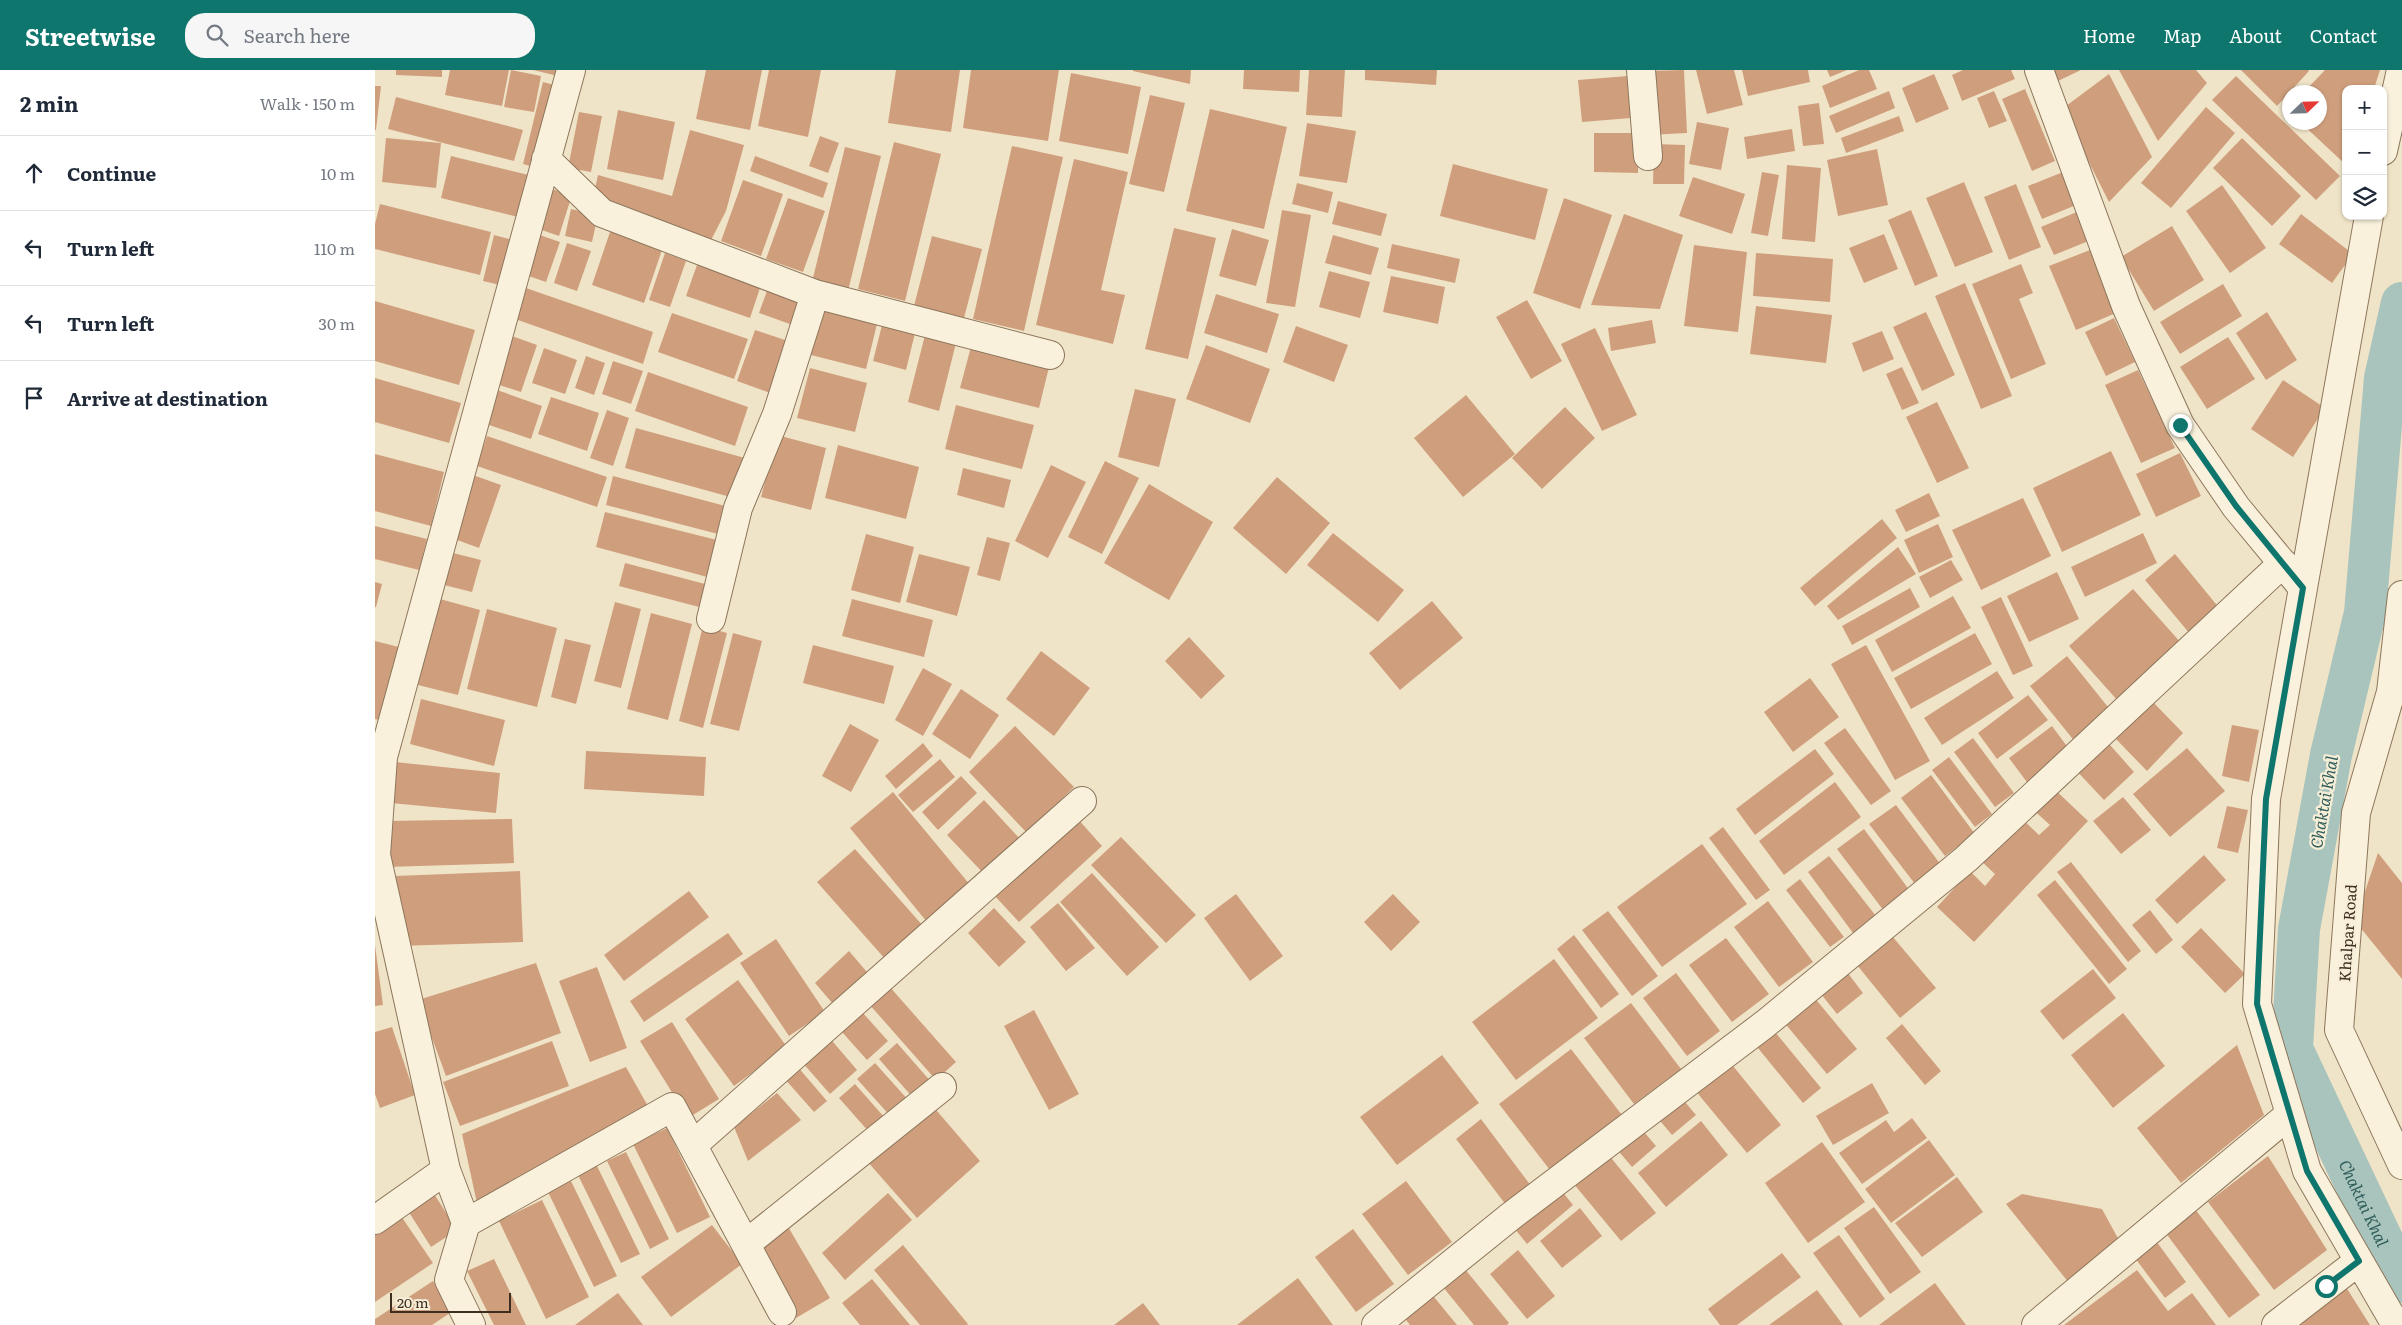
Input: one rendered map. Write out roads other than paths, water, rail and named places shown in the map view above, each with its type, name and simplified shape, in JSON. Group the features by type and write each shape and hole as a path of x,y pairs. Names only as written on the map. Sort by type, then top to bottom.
{"street":[{"path":"471,1325 449,1280 466,1223 446,1170 375,855 383,757 571,70"},
{"path":"1641,70 1648,156"},
{"path":"2039,70 2126,306 2180,425 2236,506 2303,588"},
{"path":"2387,132 2401,70"},
{"path":"546,158 602,213 815,294 1050,355"},
{"path":"2368,220 2266,799 2257,1004 2307,1171 2396,1325"},
{"path":"711,619 738,508 777,414 815,294"},
{"path":"1376,1325 1511,1216 1765,1024 1966,859 2283,564"},
{"name":"Khalpar Road","path":"2402,596 2391,692 2356,814 2339,1030 2402,1165"},
{"path":"693,1145 1082,801"},
{"path":"746,1244 942,1086"},
{"path":"466,1223 672,1107 782,1312"},
{"path":"2036,1325 2290,1114"},
{"path":"375,1220 446,1170"},
{"path":"2277,1325 2359,1261"}],"waterway":[{"name":"Chaktai Khal","path":"2402,303 2385,378 2365,613 2331,755 2299,929 2292,1049 2402,1282"}]}
